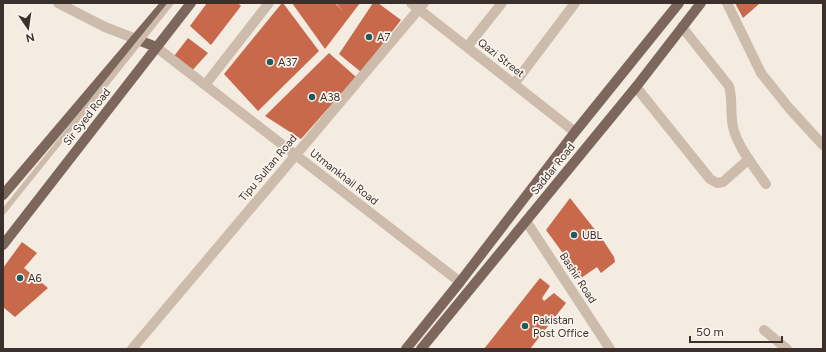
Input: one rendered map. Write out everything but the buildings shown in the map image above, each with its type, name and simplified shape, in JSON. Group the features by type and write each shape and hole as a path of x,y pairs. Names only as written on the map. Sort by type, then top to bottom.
{"main road":[{"path":"3,195 166,3"},
{"name":"Sir Syed Road","path":"3,245 191,3"},
{"name":"Saddar Road","path":"406,349 679,3"},
{"name":"Saddar Road","path":"421,349 636,87 701,3"},
{"path":"136,39 156,47"}],"street":[{"path":"58,3 105,27 136,39"},
{"path":"205,84 269,3"},
{"path":"467,47 502,3"},
{"path":"514,84 575,3"},
{"path":"727,3 761,73 789,108 823,145"},
{"name":"Qazi Street","path":"418,5 467,47 576,132"},
{"name":"Tipu Sultan Road","path":"132,349 296,154 418,5"},
{"path":"682,27 729,86 732,97 733,127 743,151 766,184"},
{"name":"Utmankhail Road","path":"156,47 460,282"},
{"path":"636,87 710,179 717,183 724,182 749,160"},
{"name":"Bashir Road","path":"526,220 610,349"},
{"path":"764,330 787,349"}],"lane":[{"path":"3,212 171,3"}],"place":[{"name":"A7","path":"369,37"},
{"name":"A37","path":"270,62"},
{"name":"A38","path":"312,97"},
{"name":"UBL","path":"574,235"},
{"name":"A6","path":"20,278"},
{"name":"Pakistan Post Office","path":"525,326"}]}
